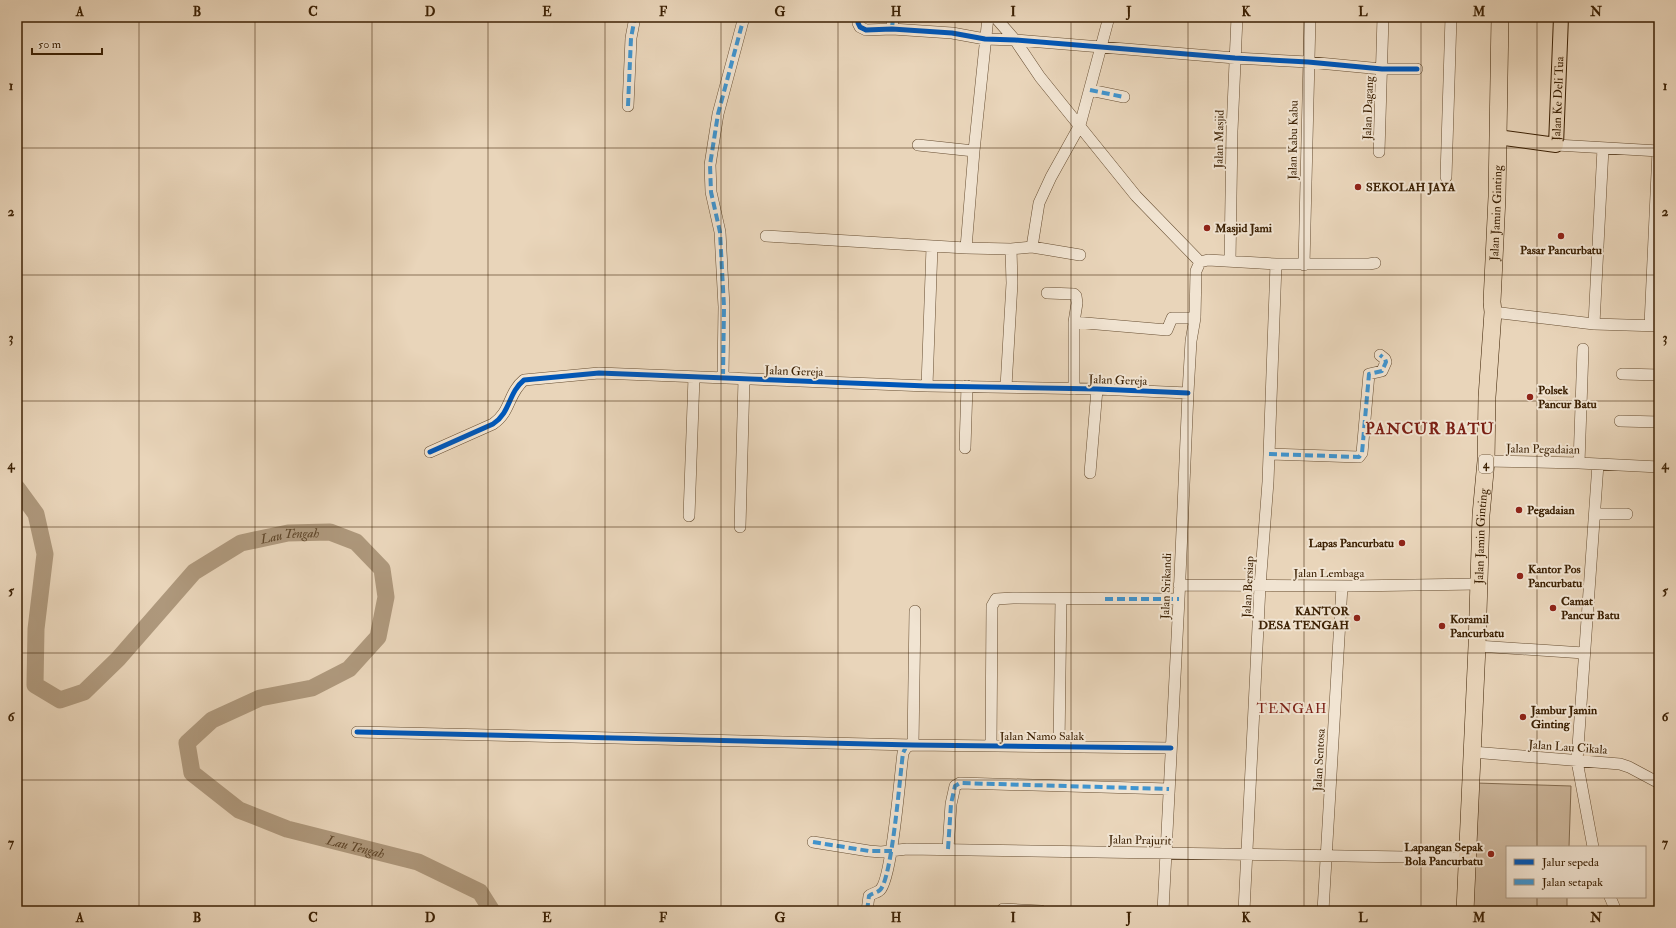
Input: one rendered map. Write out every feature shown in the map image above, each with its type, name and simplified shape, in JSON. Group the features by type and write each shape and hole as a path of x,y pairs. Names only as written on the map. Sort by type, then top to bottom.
{"highway":[{"name":"Jalan Jamin Ginting","path":"1465,911 1477,646 1481,515 1486,461 1487,397 1493,312 1492,302 1497,197 1500,17"}],"main road":[{"name":"Jalan Ke Deli Tua","path":"1497,137 1556,145 1561,17"}],"street":[{"path":"628,106 631,38 635,17"},
{"path":"723,378 724,307 720,232 711,192 710,165 718,114 744,17"},
{"path":"859,17 858,25 864,29 892,29 952,33 985,39 1308,62 1382,69 1417,69"},
{"path":"892,29 893,17"},
{"path":"966,248 974,151 988,17"},
{"path":"995,17 1015,40 1040,77 1136,196 1200,262 1208,260 1304,265 1375,263"},
{"path":"1032,247 1040,203 1051,177 1080,125 1109,17"},
{"name":"Jalan Masjid","path":"1230,261 1237,17"},
{"name":"Jalan Kabu Kabu","path":"1304,265 1310,17"},
{"name":"Jalan Dagang","path":"1379,152 1384,17"},
{"path":"1446,177 1451,17"},
{"path":"1090,90 1124,97"},
{"path":"918,145 974,151"},
{"path":"1493,312 1594,324 1654,326 1659,151 1556,145"},
{"path":"1594,324 1603,148"},
{"path":"766,236 932,247 1011,250 1032,247 1080,255"},
{"path":"927,386 932,247"},
{"path":"1006,387 1012,283 1011,250"},
{"name":"Jalan Srikandi","path":"1163,911 1191,341 1195,318 1196,271 1200,262"},
{"name":"Jalan Bersiap","path":"1244,911 1260,586 1269,454 1276,264"},
{"path":"1047,294 1074,294 1076,296 1077,303 1074,322 1074,389"},
{"path":"1074,322 1166,330 1172,318 1195,318"},
{"path":"1579,463 1583,349"},
{"path":"1269,454 1359,457 1362,453 1369,374 1382,371 1386,362 1380,355"},
{"name":"Jalan Gereja","path":"430,452 501,420 509,407 518,385 524,380 599,373 927,386 1097,389 1188,394"},
{"path":"1622,374 1659,375"},
{"path":"689,516 694,376"},
{"path":"740,527 744,379"},
{"path":"965,448 967,386"},
{"path":"1090,472 1097,389"},
{"path":"1620,421 1659,422"},
{"name":"Jalan Pegadaian","path":"1486,461 1579,463 1659,467"},
{"path":"1593,846 1577,761 1598,464"},
{"path":"1595,514 1627,514"},
{"name":"Jalan Lembaga","path":"1179,585 1342,586 1478,584"},
{"name":"Jalan Sentosa","path":"1323,911 1342,586"},
{"path":"992,746 992,606 996,599 1179,599"},
{"path":"1059,746 1061,599"},
{"path":"867,911 869,896 880,890 883,884 892,851 903,753 906,746 913,745 915,611"},
{"path":"1477,646 1584,653"},
{"name":"Jalan Namo Salak","path":"357,732 913,745 1171,748"},
{"name":"Jalan Lau Cikala","path":"1472,752 1620,764 1629,767 1659,783"},
{"path":"948,849 951,804 955,786 960,783 1169,789"},
{"name":"Jalan Prajurit","path":"814,842 869,851 948,849 1166,854 1248,854 1327,857 1467,858"},
{"path":"1610,898 1616,911"},
{"path":"1003,909 1041,911"}],"shaded area":[{"name":"Lapangan Sepak Bola Pancurbatu","path":"1476,783 1571,786 1569,846 1506,846 1506,898 1567,898 1567,911 1472,911"}],"waterway":[{"name":"Lau Tengah","path":"17,488 36,514 45,554 36,629 35,685 60,700 84,692 118,659 194,572 241,543 288,533 330,532 356,542 382,569 386,597 378,637 349,669 312,688 260,698 212,720 187,743 192,773 239,810 287,829 418,862 480,892 492,911"}],"marked path":[{"path":"628,106 631,38 635,17"},
{"path":"723,377 724,307 720,232 711,192 710,165 718,114 744,17"},
{"path":"892,29 893,17"},
{"path":"1090,90 1124,97"},
{"path":"1269,454 1359,457 1362,453 1369,374 1382,371 1386,362 1380,355"},
{"path":"1105,599 1179,599"},
{"path":"867,911 869,896 880,890 888,867 895,826 903,753 909,745"},
{"path":"948,849 951,804 955,786 960,783 1169,789"},
{"path":"813,842 869,851 892,851"},
{"path":"1003,909 1041,911"}],"cycle path":[{"path":"859,17 858,23 860,27 866,30 892,29 952,33 985,39 1308,62 1382,69 1417,69"},
{"path":"430,452 493,424 503,414 515,391 524,380 599,373 927,386 1097,389 1188,393"},
{"path":"357,732 913,745 1171,748"}],"place":[{"name":"SEKOLAH JAYA","path":"1358,187"},
{"name":"Masjid Jami","path":"1207,228"},
{"name":"Pasar Pancurbatu","path":"1561,236"},
{"name":"Polsek Pancur Batu","path":"1530,397"},
{"name":"Pegadaian","path":"1519,510"},
{"name":"Lapas Pancurbatu","path":"1402,543"},
{"name":"Kantor Pos Pancurbatu","path":"1520,576"},
{"name":"Camat Pancur Batu","path":"1553,608"},
{"name":"KANTOR DESA TENGAH","path":"1357,618"},
{"name":"Koramil Pancurbatu","path":"1442,626"},
{"name":"Jambur Jamin Ginting","path":"1523,717"},
{"name":"Lapangan Sepak Bola Pancurbatu","path":"1491,854"}],"district":[{"name":"PANCUR BATU","path":"1430,428"},
{"name":"TENGAH","path":"1292,708"}]}
